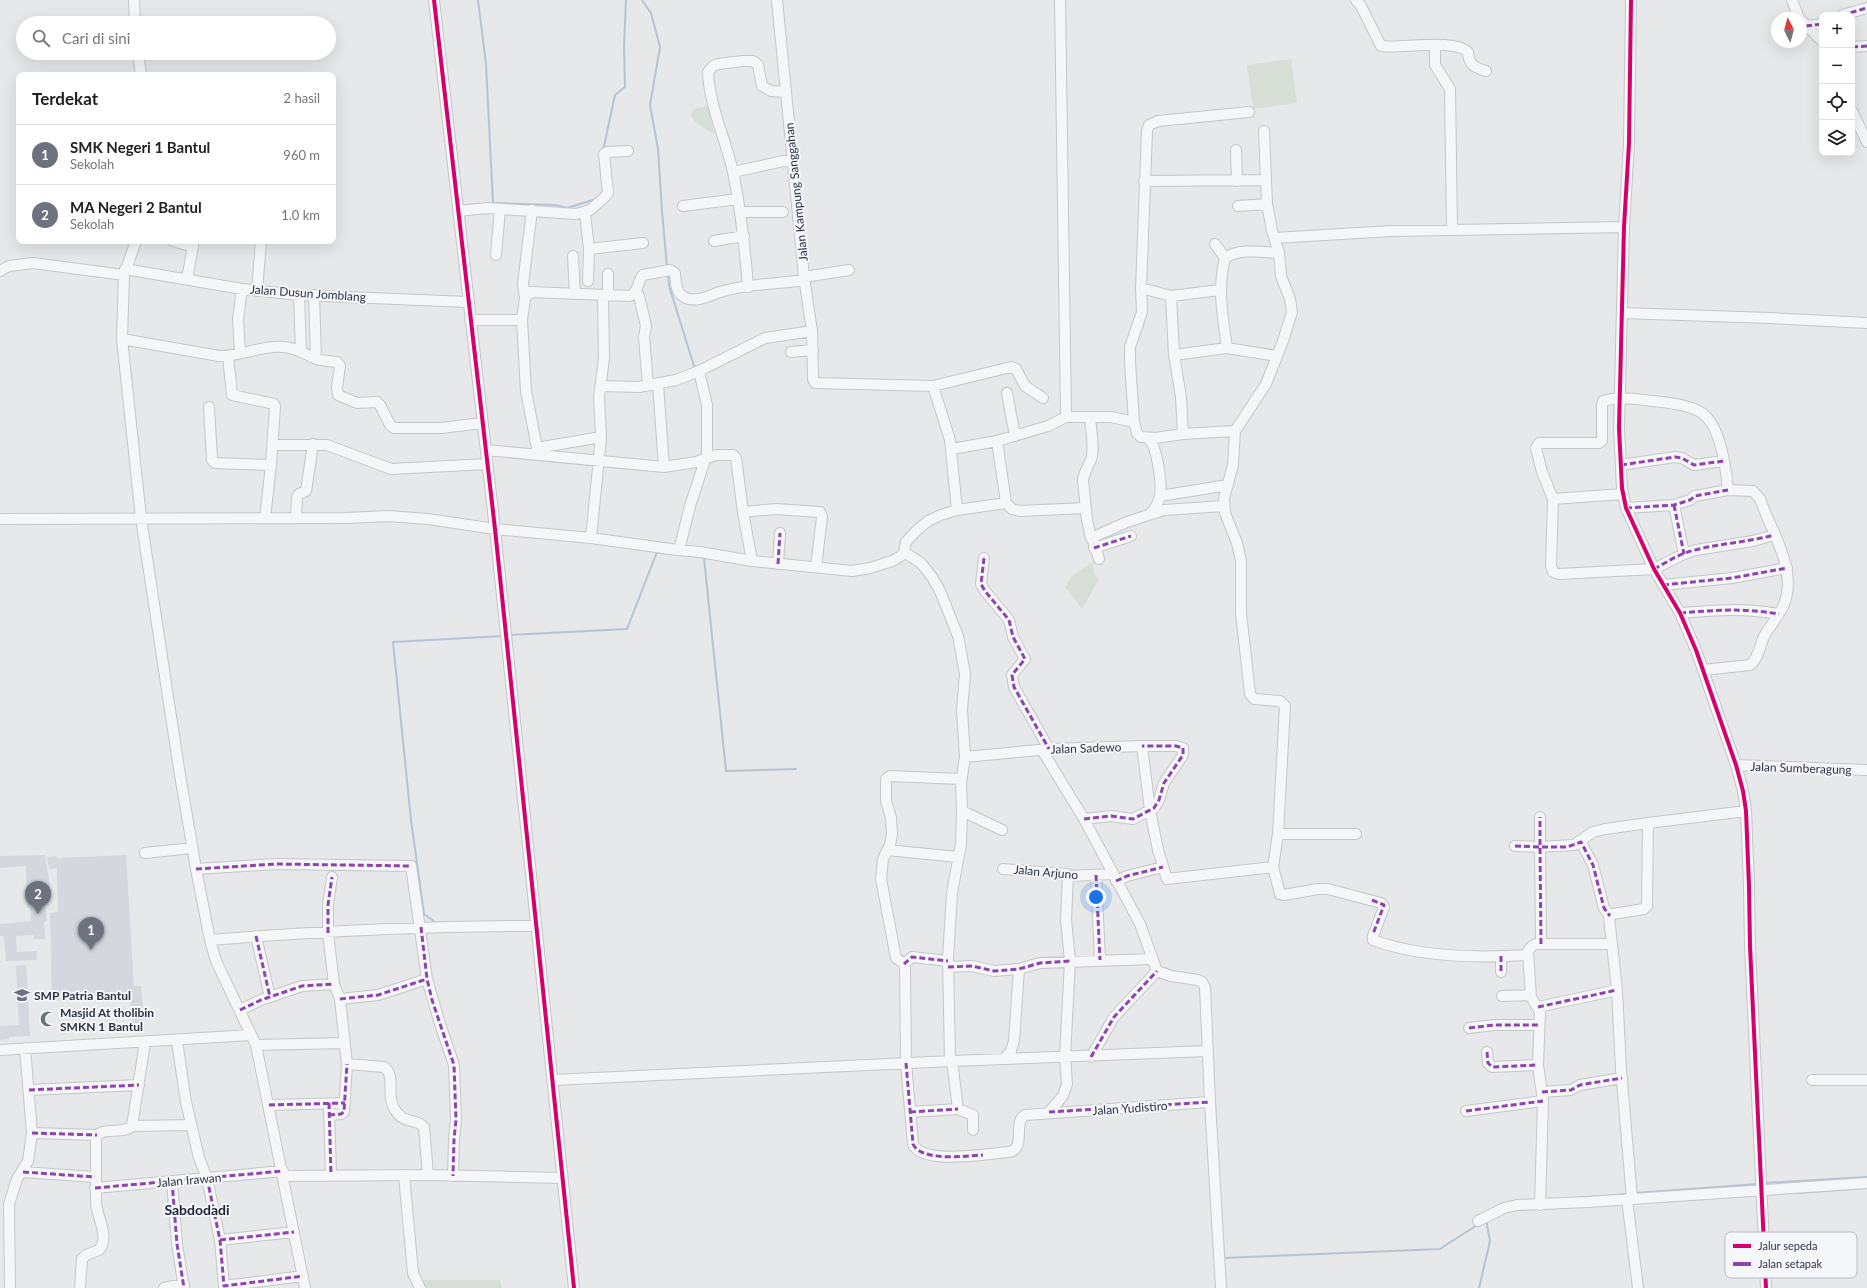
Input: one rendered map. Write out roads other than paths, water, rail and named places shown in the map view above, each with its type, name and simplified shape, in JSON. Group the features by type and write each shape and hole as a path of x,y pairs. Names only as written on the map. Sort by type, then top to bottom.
{"street":[{"path":"134,0 135,16"},
{"path":"434,0 495,529 574,1288"},
{"name":"Jalan Kampung Sanggahan","path":"777,0 792,159 812,331 813,379 815,383 933,386"},
{"path":"1060,0 1066,417"},
{"path":"1356,0 1361,6 1381,46 1435,45 1465,49 1468,52 1470,64 1486,71"},
{"path":"1631,0 1629,143 1624,227 1619,428 1623,494 1626,508 1654,569 1680,613 1703,670 1736,765 1746,811 1763,1232"},
{"path":"1792,0 1798,12"},
{"path":"1853,12 1867,8"},
{"path":"1807,22 1819,24"},
{"path":"1807,26 1819,38"},
{"path":"1435,45 1435,65 1450,88 1452,230"},
{"path":"1855,47 1867,46"},
{"path":"139,60 141,72"},
{"path":"748,287 744,236 738,199 733,172 708,77 710,68 718,64 743,61 756,62 758,65 762,86 771,91 785,92"},
{"path":"1235,431 1148,438 1141,437 1137,433 1134,422 1130,347 1142,312 1141,288 1147,131 1151,124 1158,120 1249,112"},
{"path":"1855,117 1867,142"},
{"path":"1264,131 1267,204 1279,253 1281,276 1290,299 1292,312 1277,356 1260,394 1235,431 1234,465 1224,506 1237,542 1241,561 1241,613 1250,694 1254,699 1280,701 1285,706 1278,834 1273,867 1282,895 1318,889 1328,889 1383,904 1384,907 1373,936 1374,940 1412,952 1501,956 1527,955"},
{"path":"1236,150 1237,181"},
{"path":"458,211 500,208 568,214 585,213 608,193 604,154 607,152 628,151"},
{"path":"733,172 792,159"},
{"path":"1144,181 1266,180"},
{"path":"683,206 738,199"},
{"path":"1238,206 1267,204"},
{"path":"496,255 500,208"},
{"path":"532,210 523,284 525,298 522,320 526,391 536,451"},
{"path":"740,212 783,212"},
{"path":"585,213 589,249 588,281"},
{"path":"1275,238 1369,232 1624,227"},
{"path":"714,240 744,236"},
{"path":"589,249 643,243"},
{"path":"135,244 124,272 122,339 141,518 192,848 210,940 216,961 256,1045 305,1288"},
{"path":"187,278 193,244"},
{"path":"257,291 261,244"},
{"path":"1215,244 1225,258"},
{"path":"1227,348 1220,290 1221,273 1225,258 1231,254 1251,252 1279,253"},
{"path":"573,256 575,294"},
{"name":"Jalan Dusun Jomblang","path":"0,271 9,266 32,263 187,278 242,289 299,295 468,302"},
{"path":"525,298 531,292 630,296 636,291 643,275 667,270 675,273 676,284 680,293 687,299 703,298 726,291 848,270"},
{"path":"591,538 601,437 599,405 604,358 605,295 608,274"},
{"path":"1141,288 1171,296 1220,290"},
{"path":"240,353 238,319 242,289"},
{"path":"636,291 640,296 646,326 644,337 653,385 664,467"},
{"path":"299,295 301,352"},
{"path":"314,295 316,359"},
{"path":"1171,296 1174,355 1181,397 1183,434"},
{"path":"1622,313 1867,323"},
{"path":"470,320 522,320"},
{"path":"601,386 629,387 653,385 681,378 699,371 765,338 812,331"},
{"path":"122,339 208,356 228,356 284,347 301,352 316,359 339,364 338,394 357,403 377,402 390,425 394,428 441,428 482,423"},
{"path":"1174,355 1227,348 1277,356"},
{"path":"790,352 813,350"},
{"path":"228,356 232,395 274,404 275,409 271,465 265,518"},
{"path":"957,510 952,449 933,386 1011,367 1016,369 1025,386 1043,398"},
{"path":"679,550 703,460 707,405 699,371"},
{"path":"1007,393 1014,436"},
{"path":"1728,490 1724,461 1713,424 1702,413 1677,404 1620,398 1603,401 1602,441 1599,443 1538,444 1536,450 1552,499 1551,566 1553,572 1569,575 1654,569 1684,554 1696,550 1753,541 1774,535"},
{"path":"209,408 212,460 215,463 271,465"},
{"path":"952,449 998,441 1048,426 1066,417 1111,417 1134,422"},
{"path":"1090,418 1092,451 1090,462 1084,475 1085,508 1094,548 1099,559"},
{"path":"536,451 601,437"},
{"path":"1148,438 1153,444 1158,468 1160,496 1157,505 1150,514"},
{"path":"998,441 1006,503 1012,509 1020,511 1085,508"},
{"path":"296,518 297,497 299,494 306,491 313,444"},
{"path":"272,445 323,444 391,469 487,464"},
{"path":"486,450 536,451 598,461 664,467 703,460 716,455 733,455 736,458 743,512 752,561"},
{"path":"1621,465 1675,457 1682,458 1694,465 1724,461"},
{"path":"1160,496 1228,485"},
{"path":"1626,508 1674,505 1690,500 1695,496 1728,490 1753,491 1757,494 1787,568 1788,592 1779,614 1766,633 1756,660 1750,665 1703,670"},
{"path":"1552,499 1623,494"},
{"path":"0,519 296,518 396,516 495,529 591,538 700,552 752,561 858,570 892,561 904,552 906,542 928,521 957,510 1006,503"},
{"path":"1674,505 1684,554"},
{"path":"1092,538 1150,514 1172,508 1194,509 1224,506"},
{"path":"743,512 776,510 820,512 822,517 816,567"},
{"path":"778,564 780,533"},
{"path":"1094,548 1131,536"},
{"path":"904,552 921,563 932,577 958,636 965,674 962,710 965,758 961,779 960,796 962,811 961,844 952,893 948,964 951,1061 958,1109"},
{"path":"984,558 981,584 1009,620 1012,637 1025,659 1012,675 1014,687 1140,924 1156,971"},
{"path":"1663,585 1732,578 1787,568"},
{"path":"1680,613 1729,609 1779,614"},
{"path":"1142,746 1150,810 1166,877 1170,879 1273,867"},
{"name":"Jalan Sadewo","path":"965,758 1046,749 1180,746 1183,752 1182,757 1164,783 1157,805 1150,810"},
{"name":"Jalan Sumberagung","path":"1736,765 1867,770"},
{"path":"904,964 896,958 883,895 882,867 892,834 892,822 886,801 886,779 888,776 961,779"},
{"path":"1084,819 1111,816 1133,819 1150,810"},
{"path":"962,811 1002,830"},
{"path":"1515,846 1567,847 1580,842 1589,834 1605,829 1746,811"},
{"path":"1540,817 1541,944"},
{"path":"1610,916 1644,909 1647,906 1648,823"},
{"path":"1278,834 1356,834"},
{"path":"1580,842 1593,865 1604,908 1610,916 1611,944 1617,990 1630,1196 1638,1288"},
{"path":"145,853 192,848"},
{"path":"887,850 958,857"},
{"path":"196,869 276,864 411,866 421,927 427,979 436,1012 454,1065 456,1120 453,1176"},
{"name":"Jalan Arjuno","path":"1003,869 1067,874 1068,876 1096,875 1114,877 1127,876 1163,867"},
{"path":"1096,875 1100,960"},
{"path":"1050,1112 1061,1099 1066,1088 1065,1057 1070,961 1066,920 1068,876"},
{"path":"329,1115 343,1113 347,1064 340,999 334,984 328,933 327,909 332,877"},
{"path":"210,940 421,927 536,926"},
{"path":"256,936 270,997"},
{"path":"1540,1202 1542,1097 1538,1065 1539,1025 1538,1007 1531,995 1527,955 1532,946 1541,944 1611,944"},
{"path":"1501,956 1501,972"},
{"path":"973,1130 973,1115 958,1109 910,1112 906,1063 904,964 912,957 948,964 972,966 994,971 1019,969 1034,964 1070,961 1152,959"},
{"path":"1004,1059 1011,1051 1014,1041 1019,969"},
{"path":"1156,971 1171,976 1198,980 1204,983 1221,1288"},
{"path":"1091,1057 1114,1017 1156,971"},
{"path":"340,999 378,995 427,979"},
{"path":"240,1010 270,997 302,986 334,984"},
{"path":"1538,1007 1617,990"},
{"path":"1502,996 1531,995"},
{"path":"1469,1028 1494,1025 1539,1025"},
{"path":"0,1050 177,1041 251,1035"},
{"path":"177,1041 191,1125 201,1165 207,1178 220,1240 224,1286 303,1276"},
{"path":"132,1126 145,1042"},
{"path":"256,1045 344,1043"},
{"path":"10,1288 9,1204 17,1180 23,1172 29,1156 32,1133 25,1048"},
{"path":"553,1080 951,1061 1091,1057 1207,1051"},
{"path":"1487,1052 1488,1063 1492,1067 1538,1065"},
{"path":"347,1064 384,1067 387,1069 390,1075 392,1106 402,1118 424,1127 428,1175"},
{"path":"1466,1111 1542,1097 1571,1090 1580,1085 1622,1078"},
{"path":"1812,1080 1867,1080"},
{"path":"29,1090 139,1085"},
{"name":"Jalan Yudistiro","path":"910,1112 913,1144 915,1149 931,1155 952,1156 1014,1151 1017,1147 1023,1116 1050,1112 1210,1102"},
{"path":"329,1103 331,1175"},
{"path":"269,1105 345,1103"},
{"path":"32,1133 97,1135 101,1132 126,1129 132,1126 191,1125"},
{"path":"80,1288 82,1259 86,1255 100,1250 103,1244 102,1226 96,1209 95,1140 97,1135"},
{"path":"23,1172 95,1176"},
{"name":"Jalan Irawan","path":"95,1188 283,1173 562,1178"},
{"path":"404,1175 413,1273 420,1288"},
{"path":"164,1288 184,1286 176,1244 172,1181"},
{"path":"1478,1221 1494,1215 1510,1206 1540,1202 1630,1196 1761,1184 1867,1183"},
{"path":"220,1240 294,1232"},
{"path":"1766,1278 1766,1288"}],"waterway":[{"path":"478,0 486,64 493,203 555,205 567,208 596,199"},
{"path":"603,151 615,95 625,87 624,47 626,0"},
{"path":"642,0 651,13 660,47 650,105 658,149 667,267"},
{"path":"668,273 669,286 695,369"},
{"path":"509,635 627,629 657,552 664,553"},
{"path":"692,556 704,558 726,771 796,769"},
{"path":"435,922 424,914 411,820 393,642 503,636"},
{"path":"1764,1183 1867,1177"},
{"path":"1635,1193 1758,1184"},
{"path":"1797,1193 1867,1188"},
{"path":"1575,1198 1628,1194"},
{"path":"1479,1288 1490,1241 1486,1220"},
{"path":"1223,1258 1440,1249 1477,1225"}],"place":[{"name":"MA Negeri 2 Bantul","path":"38,914"},
{"name":"SMK Negeri 1 Bantul","path":"91,950"},
{"name":"SMP Patria Bantul","path":"22,995"},
{"name":"Masjid At tholibin SMKN 1 Bantul","path":"48,1019"}],"district":[{"name":"Sabdodadi","path":"197,1209"}]}
